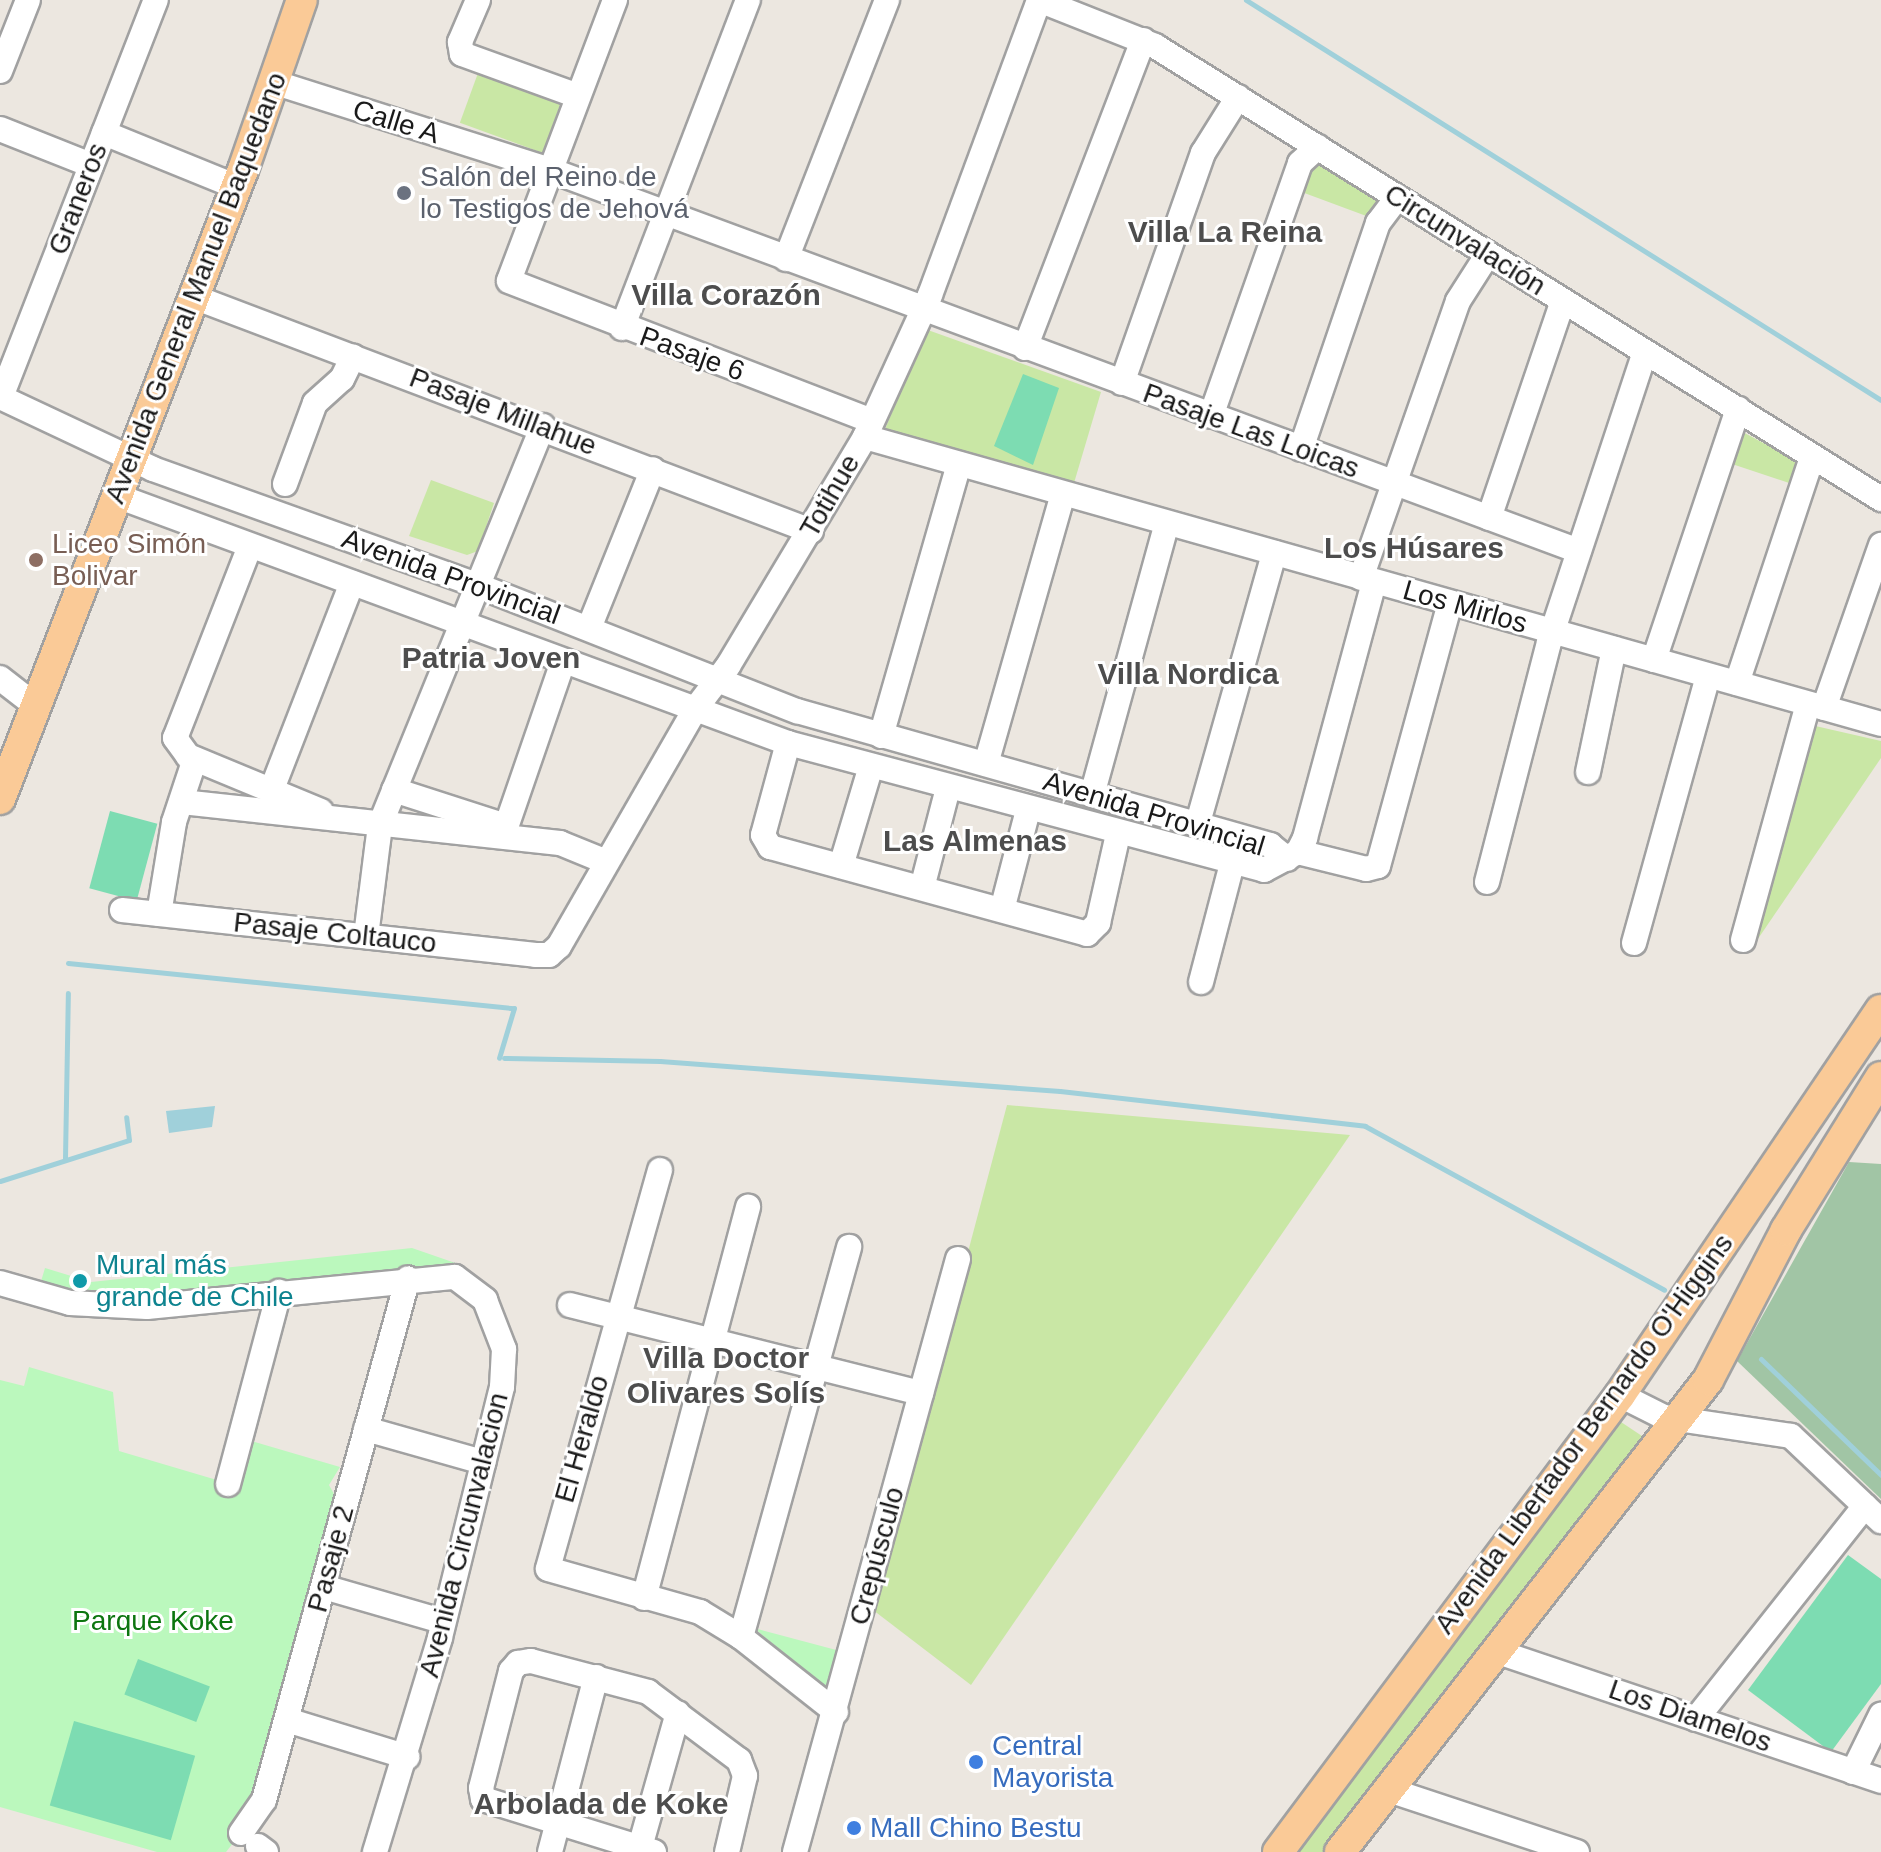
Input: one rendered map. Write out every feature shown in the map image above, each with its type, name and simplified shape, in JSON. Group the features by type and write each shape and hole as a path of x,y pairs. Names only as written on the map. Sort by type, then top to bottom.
{"main road":[{"name":"Avenida General Manuel Baquedano","path":"0,799 237,187 302,0"},
{"name":"Avenida Libertador Bernardo O'Higgins","path":"1278,1852 1620,1395 1881,1010"},
{"name":"Avenida Libertador Bernardo O'Higgins","path":"1340,1852 1708,1380 1786,1230 1881,1077"}],"street":[{"path":"0,71 28,0"},
{"name":"Graneros","path":"0,397 156,0"},
{"path":"478,0 460,42 462,54 578,96"},
{"path":"550,170 615,0"},
{"path":"622,328 748,0"},
{"path":"786,259 887,0"},
{"name":"Circunvalación","path":"1039,0 1143,40 1881,499"},
{"name":"Totihue","path":"549,955 559,946 604,861 696,708 811,531 868,429 924,310 1039,0"},
{"path":"1025,348 1143,40"},
{"name":"Calle A","path":"273,82 550,170 924,310"},
{"path":"1122,383 1203,153 1238,97"},
{"path":"0,129 91,165"},
{"path":"104,133 237,187"},
{"path":"1211,416 1300,163 1318,147"},
{"name":"Pasaje 6","path":"550,170 509,275 513,285 868,429"},
{"path":"1301,449 1378,223 1397,198"},
{"path":"1450,603 1378,866 1366,869 1292,856 1394,483 1458,301 1488,254"},
{"name":"Pasaje Millahue","path":"194,297 543,426 811,531"},
{"path":"1489,518 1563,301"},
{"name":"Pasaje Las Loicas","path":"924,310 1579,551"},
{"path":"1487,882 1552,632 1645,352"},
{"path":"285,484 315,403 342,379 353,356"},
{"name":"Avenida Provincial","path":"0,397 131,460 479,586 719,677 797,711 1270,845 1292,856"},
{"path":"1654,660 1738,409"},
{"path":"366,936 380,825 543,426"},
{"name":"Los Mirlos","path":"868,429 959,464 1881,724"},
{"path":"1737,683 1812,458"},
{"path":"881,736 959,464"},
{"path":"589,628 653,469"},
{"path":"986,764 1063,494"},
{"name":"Avenida Provincial","path":"117,496 788,743 1232,864 1264,870 1292,856"},
{"path":"1092,795 1167,523"},
{"path":"1743,940 1816,706 1881,545"},
{"path":"250,546 175,738 182,752 195,759 344,821"},
{"path":"1197,826 1274,553"},
{"path":"272,789 352,583"},
{"path":"1588,772 1614,649"},
{"path":"504,831 563,662"},
{"path":"1634,943 1708,676"},
{"path":"0,678 36,706"},
{"path":"788,743 763,835 770,847 1087,934 1098,923 1118,834"},
{"path":"159,914 182,802 195,759"},
{"path":"841,866 871,766"},
{"path":"922,888 948,788"},
{"path":"394,790 504,831 560,843 604,861"},
{"path":"182,802 380,825 504,831"},
{"path":"1002,910 1028,810"},
{"path":"1201,982 1232,864"},
{"name":"Pasaje Coltauco","path":"122,910 549,955"},
{"name":"El Heraldo","path":"644,1598 548,1569 660,1170"},
{"path":"748,1207 644,1598 700,1612 741,1637 836,1712"},
{"path":"741,1637 849,1247"},
{"name":"Crepúsculo","path":"795,1852 836,1712 958,1259"},
{"name":"Avenida Circunvalacion","path":"0,1283 106,1307 408,1278 455,1277 485,1300 498,1328 505,1367 407,1757 375,1852"},
{"name":"Pasaje 2","path":"255,1844 264,1800 408,1278"},
{"path":"228,1484 279,1292"},
{"path":"570,1305 921,1393"},
{"path":"1620,1395 1656,1414 1791,1436 1873,1514 1696,1719"},
{"path":"366,1429 483,1462"},
{"path":"324,1587 442,1621"},
{"name":"Los Diamelos","path":"1498,1652 1881,1781"},
{"path":"678,1713 647,1850 483,1799 481,1788 511,1671 518,1663 531,1661 648,1692 678,1713 745,1766 727,1852"},
{"path":"550,1852 596,1677"},
{"path":"1853,1772 1881,1715"},
{"path":"287,1720 407,1757"},
{"path":"1389,1790 1573,1851"}],"green space":[{"path":"478,73 561,103 543,153 460,123"},
{"path":"1318,162 1383,200 1369,217 1299,191"},
{"path":"925,329 1101,392 1074,483 884,432"},
{"path":"1023,374 1059,388 1033,465 994,446"},
{"path":"1739,430 1797,461 1792,484 1729,463"},
{"path":"431,480 494,503 478,551 467,555 409,536"},
{"path":"1811,725 1881,741 1881,758 1749,952"},
{"path":"110,811 157,824 137,901 89,888"},
{"path":"1007,1105 1350,1135 971,1685 873,1610"},
{"path":"1849,1162 1881,1164 1881,1499 1737,1361"},
{"path":"412,1248 464,1266 143,1299 39,1288 45,1268 91,1282"},
{"name":"Parque Koke","path":"29,1367 113,1392 119,1451 227,1483 241,1438 340,1467 329,1485 344,1512 241,1833 226,1852 157,1852 0,1807 0,1380 24,1386"},
{"path":"1615,1418 1651,1442 1329,1852 1297,1852"},
{"path":"1848,1555 1881,1579 1881,1684 1831,1752 1748,1690"},
{"path":"754,1628 840,1651 828,1690"},
{"path":"138,1659 210,1687 196,1722 124,1694"},
{"path":"74,1721 195,1756 171,1840 50,1806"}],"water":[{"path":"215,1106 212,1127 169,1133 166,1111"}],"waterway":[{"path":"1246,0 1881,400"},
{"path":"68,963 514,1008 499,1058"},
{"path":"65,1158 68,993"},
{"path":"504,1058 660,1061 1060,1091 1365,1126 1664,1290"},
{"path":"0,1181 129,1140 126,1117"},
{"path":"1761,1359 1881,1475"}],"place":[{"name":"Salón del Reino de lo Testigos de Jehová","path":"404,193"},
{"name":"Liceo Simón Bolivar","path":"36,560"},
{"name":"Mural más grande de Chile","path":"80,1281"},
{"name":"Central Mayorista","path":"976,1762"},
{"name":"Mall Chino Bestu","path":"854,1828"}],"district":[{"name":"Villa La Reina","path":"1225,232"},
{"name":"Villa Corazón","path":"726,295"},
{"name":"Los Húsares","path":"1414,548"},
{"name":"Patria Joven","path":"491,658"},
{"name":"Villa Nordica","path":"1188,674"},
{"name":"Las Almenas","path":"975,841"},
{"name":"Villa Doctor Olivares Solís","path":"726,1375"},
{"name":"Arbolada de Koke","path":"601,1804"}]}
